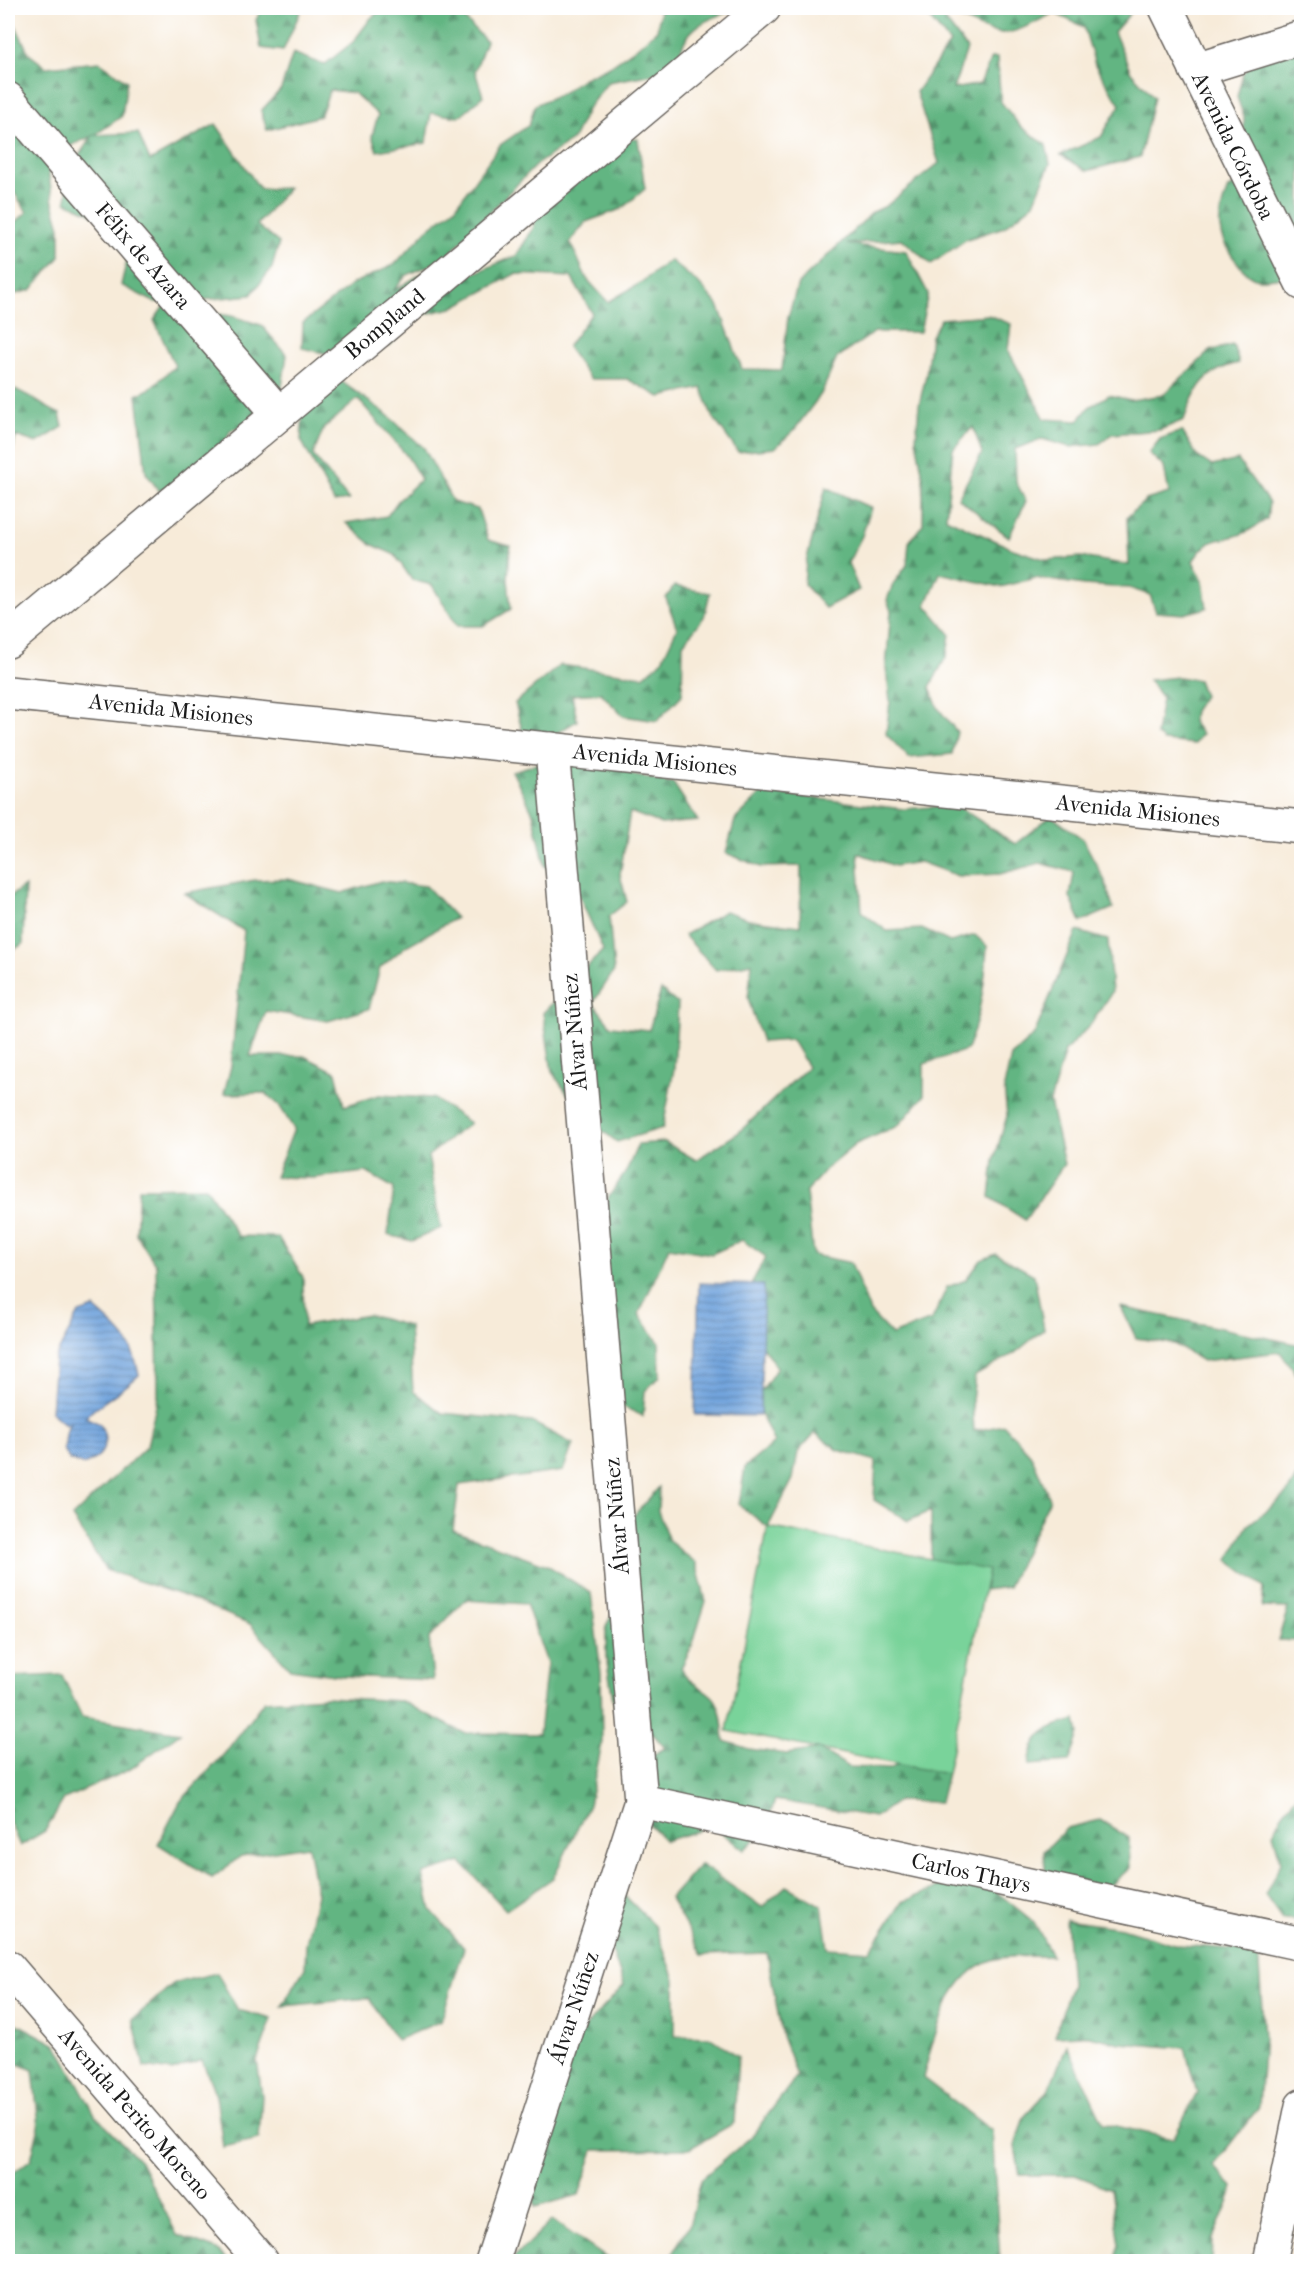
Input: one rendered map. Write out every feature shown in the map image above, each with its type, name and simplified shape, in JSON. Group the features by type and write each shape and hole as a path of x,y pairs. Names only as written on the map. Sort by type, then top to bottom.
{"street":[{"name":"Bompland","path":"8,641 764,8"},
{"name":"Avenida Córdoba","path":"1166,8 1302,284"},
{"path":"1196,70 1302,37"},
{"name":"Félix de Azara","path":"8,99 278,413"},
{"name":"Avenida Misiones","path":"8,693 1302,826"},
{"name":"Álvar Núñez","path":"492,2262 641,1801 552,749"},
{"name":"Carlos Thays","path":"641,1801 1302,1944"},
{"name":"Avenida Perito Moreno","path":"8,1967 262,2262"},
{"path":"1270,2262 1302,2106"}],"green space":[{"path":"262,8 302,8 283,51 261,48 256,20"},
{"path":"384,8 448,8 457,11 486,41 475,71 483,96 459,117 431,113 426,143 377,151 372,136 378,115 354,93 330,90 320,116 267,130 261,111 281,89 293,53 324,65 353,42 371,18"},
{"path":"657,8 740,8 696,27 683,44 677,70 608,82 588,108 573,139 536,165 444,259 407,275 392,292 424,272 467,276 516,256 533,229 544,190 606,140 638,139 645,189 621,209 586,222 570,242 587,279 608,302 639,284 670,260 698,283 718,305 742,369 782,370 788,317 798,284 873,212 886,206 939,163 916,92 950,43 921,8 936,8 967,49 953,89 980,84 991,58 997,58 1001,102 1020,126 1046,145 1050,164 1034,203 1004,227 967,239 931,264 902,239 846,244 906,251 928,293 920,332 875,332 837,358 821,394 795,429 775,448 738,452 712,416 702,388 660,397 627,379 590,379 567,347 592,313 571,277 515,274 452,308 420,315 389,346 373,333 377,309 358,330 327,354 302,348 303,323 354,283 394,265 427,230 455,208 500,145 529,125 535,105 562,93 582,79 610,66 636,48 657,30 660,12"},
{"path":"950,8 1135,8 1114,32 1131,72 1154,97 1140,157 1087,171 1061,155 1101,137 1120,105 1095,65 1084,27 1054,13 1013,32 993,32 952,14"},
{"path":"8,9 29,54 46,67 100,62 127,81 122,116 95,135 138,133 150,161 216,124 260,189 288,188 257,225 279,243 272,268 251,295 183,302 154,302 121,285 131,242 95,215 66,202 69,170 92,136 68,147 44,141 53,203 60,227 60,257 31,290 8,296 8,229 27,212 8,183"},
{"path":"1301,39 1301,275 1259,279 1247,273 1230,253 1221,235 1220,227 1221,209 1228,188 1243,181 1244,117 1237,97 1243,73 1250,66"},
{"path":"164,306 232,316 261,325 287,355 278,413 230,431 215,466 159,491 146,473 137,395 151,388 175,366 154,320"},
{"path":"988,315 1011,324 1008,350 1045,419 1078,421 1089,407 1109,395 1131,400 1163,395 1210,351 1233,345 1239,363 1227,366 1209,376 1197,390 1184,420 1160,430 1113,434 1099,444 1070,447 1042,439 1015,449 1016,482 1026,501 1009,537 958,498 982,453 973,427 953,449 946,518 1013,549 1047,560 1081,557 1129,565 1127,517 1146,500 1169,493 1164,467 1149,453 1160,439 1182,431 1197,456 1212,466 1238,460 1269,503 1267,519 1237,536 1212,542 1200,552 1193,561 1203,581 1207,608 1184,614 1156,612 1150,595 1129,588 1035,578 1001,587 940,573 926,605 950,634 947,655 930,687 938,708 957,732 952,754 909,758 886,734 890,701 886,667 891,611 887,600 893,584 907,565 909,542 923,524 923,477 916,439 919,405 931,336 941,319"},
{"path":"328,372 384,412 424,448 453,502 478,509 488,540 510,546 508,579 511,609 483,626 457,626 432,585 412,580 395,555 371,544 346,523 387,516 398,501 421,479 407,456 358,399 324,428 313,455 349,500 334,502 301,440 304,391"},
{"path":"8,387 22,392 60,414 63,427 37,443 16,436 12,454 8,456"},
{"path":"826,487 871,508 862,536 848,563 859,590 825,608 804,584 806,562"},
{"path":"674,586 710,593 704,617 683,644 682,695 657,721 623,716 601,693 572,695 577,721 549,738 523,734 515,703 560,665 643,676 661,662 677,628 666,598"},
{"path":"1178,677 1198,680 1204,696 1194,711 1192,722 1202,734 1194,744 1164,741 1156,735 1162,698 1149,680"},
{"path":"580,752 637,776 673,783 698,821 661,824 630,812 620,875 627,902 609,916 614,971 593,1003 611,1026 649,1030 661,990 678,1004 674,1069 663,1128 617,1142 583,1116 552,1072 543,1013 603,950 580,898 545,866 533,813 512,771"},
{"path":"763,792 904,809 956,805 1015,844 1051,816 1083,839 1105,881 1113,908 1081,922 1070,897 1074,872 1040,863 1000,874 958,876 920,862 895,866 858,853 862,912 887,931 922,929 950,942 975,935 987,946 984,986 979,1012 967,1050 924,1064 924,1096 898,1126 856,1144 827,1168 806,1192 813,1255 851,1263 870,1312 892,1335 932,1320 947,1287 966,1280 981,1260 996,1254 1034,1275 1044,1329 1015,1353 975,1376 972,1400 974,1431 1004,1425 1031,1455 1050,1499 1008,1587 984,1590 938,1574 931,1558 931,1511 908,1521 874,1500 876,1461 838,1450 815,1433 798,1452 793,1479 768,1527 739,1505 745,1467 774,1443 755,1400 777,1368 737,1309 766,1257 742,1240 712,1254 669,1247 639,1314 659,1343 660,1376 645,1391 643,1416 599,1396 600,1239 608,1198 627,1170 638,1144 665,1142 696,1160 738,1133 808,1067 792,1040 762,1042 748,998 752,963 716,970 684,935 725,911 752,920 800,926 801,866 761,867 726,853 735,820"},
{"path":"288,879 342,893 381,881 426,886 456,918 406,946 380,968 369,1009 328,1021 266,1011 250,1056 304,1056 336,1072 344,1106 379,1095 433,1098 470,1123 428,1156 441,1228 412,1241 388,1235 394,1188 366,1172 313,1178 275,1177 294,1129 279,1105 265,1093 224,1094 231,1066 244,931 184,893 255,880"},
{"path":"25,886 23,944 8,953 8,898"},
{"path":"1077,931 1108,940 1112,992 1091,1024 1065,1051 1050,1102 1064,1164 1025,1220 990,1197 994,1160 1007,1116 1004,1087 1011,1056 1034,1035"},
{"path":"206,1187 238,1236 278,1237 303,1277 304,1326 368,1315 409,1326 413,1391 442,1413 532,1422 573,1444 563,1471 459,1485 453,1530 547,1565 591,1593 601,1673 602,1744 589,1805 553,1878 506,1910 461,1862 423,1874 431,1910 464,1948 441,2021 397,2040 369,1998 282,2006 305,1968 306,1944 317,1894 308,1846 241,1856 212,1878 158,1844 180,1802 225,1753 264,1701 326,1697 401,1701 464,1733 539,1734 547,1663 526,1604 465,1600 429,1638 433,1680 342,1676 290,1669 250,1624 187,1597 106,1570 72,1517 147,1446 158,1396 156,1265 136,1234 139,1188"},
{"path":"1121,1307 1301,1345 1301,1380 1280,1352 1203,1361 1174,1344 1136,1338"},
{"path":"1301,1469 1301,1641 1278,1640 1288,1608 1262,1607 1264,1587 1228,1560 1248,1525 1286,1495"},
{"path":"659,1487 658,1511 669,1541 696,1563 706,1601 692,1646 681,1668 692,1681 712,1696 718,1705 724,1741 749,1749 787,1754 819,1749 849,1767 890,1769 919,1752 947,1774 940,1802 898,1801 875,1817 775,1800 766,1828 744,1850 723,1834 712,1816 697,1831 665,1841 637,1812 638,1763 665,1748 654,1735 616,1717 606,1657 606,1626 623,1593 628,1522"},
{"path":"768,1527 988,1570 947,1774 727,1731"},
{"path":"62,1675 82,1717 180,1733 129,1770 64,1799 45,1831 20,1846 8,1818 8,1677"},
{"path":"1076,1720 1079,1734 1069,1762 1029,1765 1034,1746 1043,1733 1057,1725"},
{"path":"1301,1791 1301,1920 1282,1919 1265,1895 1281,1862 1273,1833 1283,1812"},
{"path":"1100,1820 1129,1838 1130,1868 1113,1883 1073,1905 1046,1889 1044,1851 1067,1828"},
{"path":"700,1864 762,1907 786,1886 822,1906 828,1948 870,1951 902,1902 973,1873 1034,1922 1052,1956 999,1958 977,1968 964,1979 953,1993 945,2009 923,2078 992,2131 1000,2261 667,2262 689,2226 701,2179 751,2137 797,2076 782,2036 767,1953 702,1955 670,1898"},
{"path":"614,1885 655,1926 675,1979 675,2036 710,2037 738,2056 734,2123 689,2149 594,2150 579,2195 535,2207 526,2157 557,2058 624,1985 602,1923"},
{"path":"1066,1920 1122,1928 1178,1945 1258,1951 1264,2038 1259,2107 1213,2166 1234,2188 1213,2238 1212,2261 1114,2261 1119,2244 1111,2189 1075,2175 1020,2175 1015,2146 1024,2117 1048,2091 1067,2045 1103,2123 1173,2139 1197,2093 1185,2048 1120,2043 1085,2035 1055,2036 1071,1984"},
{"path":"217,1973 238,2010 272,2019 257,2060 262,2096 259,2139 223,2147 216,2096 202,2060 172,2071 144,2067 133,2019 174,1983"},
{"path":"8,2019 57,2045 96,2116 140,2161 177,2235 217,2250 228,2261 8,2261 8,2177 31,2159 39,2127 33,2070 8,2060"},
{"path":"552,2220 611,2261 509,2262"}],"water":[{"path":"699,1283 764,1285 760,1416 695,1415"},
{"path":"94,1308 129,1344 139,1375 85,1417 100,1424 105,1443 101,1453 84,1465 70,1460 63,1450 70,1423 66,1425 51,1412 55,1358 79,1313"}]}
